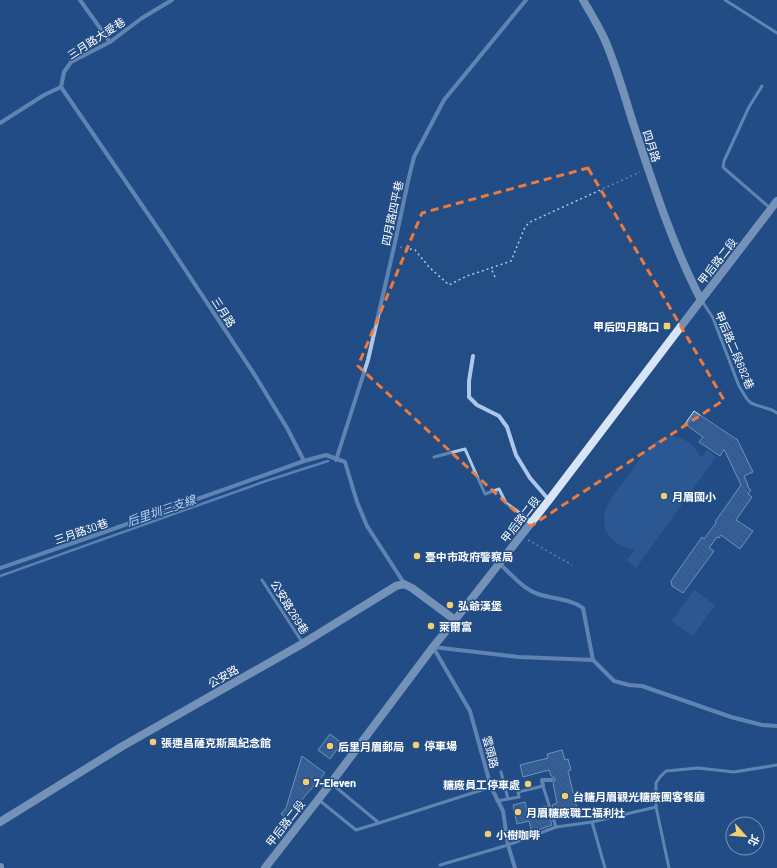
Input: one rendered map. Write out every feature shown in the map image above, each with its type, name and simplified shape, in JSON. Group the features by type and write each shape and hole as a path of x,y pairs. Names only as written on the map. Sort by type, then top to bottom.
{"main road":[{"name":"四月路","path":"584,0 603,36 613,60 648,169 676,246 688,275 701,300"},
{"name":"甲后路二段","path":"265,868 433,647 549,500 777,201"},
{"path":"404,584 412,588 455,620"},
{"name":"公安路","path":"0,822 121,747 302,644 396,586 404,584"}],"street":[{"path":"80,0 110,42"},
{"name":"三月路大愛巷","path":"61,87 64,72 71,62 110,42 142,18 172,0"},
{"name":"四月路四平巷","path":"336,460 368,360 394,247 408,177 414,157 444,100 526,0"},
{"path":"0,123 44,95 61,87"},
{"name":"三月路","path":"61,87 163,236 256,377 287,428 304,461"},
{"path":"474,356 469,381 469,397 477,405 498,416 507,427 516,455 530,478 549,500"},
{"path":"304,461 326,455 336,460 345,462 357,502 367,526 404,584"},
{"name":"三月路30巷","path":"0,568 304,461"},
{"path":"499,563 524,586 537,594 577,604 583,608 593,660 614,681 629,685 642,686 731,717 762,725 777,726"},
{"path":"433,647 519,657 593,660"},
{"name":"雲頭路","path":"433,647 470,711 491,787 503,811 508,845 515,868"},
{"path":"543,786 542,780 552,780"}],"lane":[{"path":"725,0 777,33"},
{"path":"762,86 749,107 723,166 771,209"},
{"name":"甲后路二段682巷","path":"701,300 713,318 738,386 750,403 777,413"},
{"path":"434,457 465,449 485,494 499,489 506,503 532,522"},
{"name":"公安路269巷","path":"262,580 302,644"},
{"path":"669,868 656,807 656,783 666,771 698,768 734,772 777,765"},
{"path":"501,772 508,799"},
{"path":"331,783 379,823"},
{"path":"497,801 519,797 518,792 543,786 556,827"},
{"path":"318,799 356,830 491,787"},
{"path":"440,865 508,845 556,827 592,822 656,807"},
{"path":"592,822 604,868"}],"path":[{"path":"394,247 415,250 449,285 467,276 511,261 525,227 530,222 648,169"},
{"path":"491,268 495,277"},
{"path":"521,536 572,565"}],"highlighted area":[{"path":"588,168 724,400 531,526 358,366 422,213"}],"shaded area":[{"path":"666,437 677,437 687,441 695,448 701,458 707,450 716,457 636,568 627,560 635,549 627,548 614,541 606,529 604,522 605,514 611,498 644,453 654,444"},
{"path":"694,590 715,605 693,636 672,621"}],"building":[{"path":"694,411 737,439 753,472 744,476 748,487 751,490 748,494 752,497 736,520 753,531 740,549 721,535 719,538 717,537 709,548 714,551 683,593 672,586 671,581 702,537 704,539 716,523 715,522 741,485 724,449 720,456 699,442 703,437 685,424"},
{"name":"后里月眉郵局","path":"330,734 342,743 330,759 318,750"},
{"name":"台糖月眉觀光糖廠團客餐廳","path":"562,750 565,760 568,759 571,770 568,771 578,813 556,818 552,805 557,803 553,783 555,778 551,776 549,770 523,777 520,765 548,758 547,754"},
{"name":"7-Eleven","path":"302,756 325,773 286,818 281,814 286,808"},
{"path":"525,802 527,811 546,806 552,825 532,832 529,821 517,824 513,805"}],"waterway":[{"name":"后里圳三支線","path":"0,576 266,481 328,461"}],"place":[{"name":"甲后四月路口","path":"667,326"},
{"name":"月眉國小","path":"664,496"},
{"name":"臺中市政府警察局","path":"417,556"},
{"name":"弘爺漢堡","path":"450,605"},
{"name":"萊爾富","path":"431,626"},
{"name":"張連昌薩克斯風紀念館","path":"153,742"},
{"name":"停車場","path":"416,745"},
{"name":"后里月眉郵局","path":"330,746"},
{"name":"7-Eleven","path":"306,782"},
{"name":"糖廠員工停車處","path":"528,784"},
{"name":"台糖月眉觀光糖廠團客餐廳","path":"565,796"},
{"name":"月眉糖廠職工福利社","path":"518,812"},
{"name":"小樹咖啡","path":"488,834"}]}
